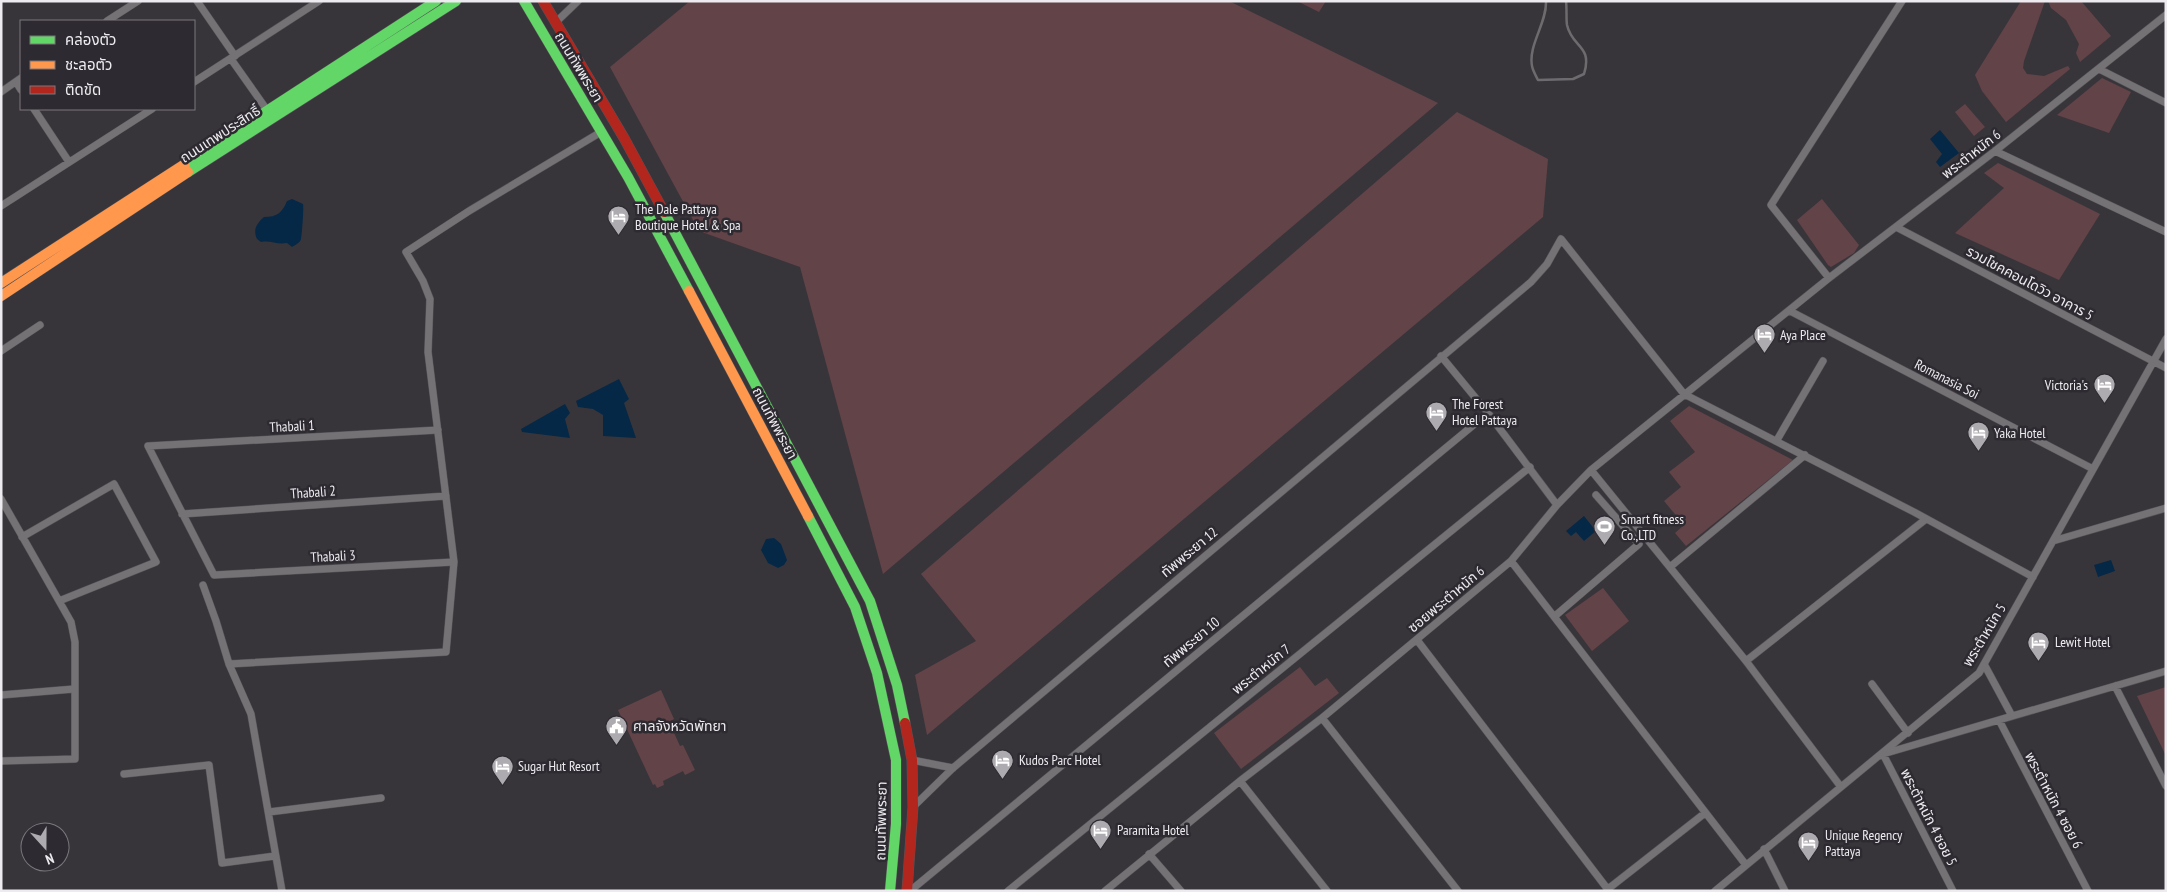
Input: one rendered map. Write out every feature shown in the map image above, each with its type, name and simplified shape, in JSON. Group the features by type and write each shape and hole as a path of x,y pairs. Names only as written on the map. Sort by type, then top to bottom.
{"main road":[{"name":"ถนนเทพประสิทธิ์","path":"1,283 436,1"},
{"name":"ถนนเทพประสิทธิ์","path":"1,296 249,132 456,1"},
{"name":"ถนนทัพพระยา","path":"524,1 601,132 783,467 855,607 877,673 896,760 893,870 890,891"},
{"name":"ถนนทัพพระยา","path":"543,1 624,138 870,601 897,685 912,760 913,807 909,891"},
{"path":"783,467 796,459"},
{"path":"877,673 892,668"},
{"path":"880,690 897,685"},
{"path":"893,870 903,873 910,871"}],"street":[{"path":"110,20 138,1"},
{"path":"197,1 267,110"},
{"path":"195,81 319,1"},
{"path":"555,23 578,1"},
{"path":"1829,278 1771,205 1902,1"},
{"name":"พระตำหนัก 6","path":"1790,311 1829,278 1995,151 2166,15"},
{"path":"2099,69 2166,103"},
{"path":"1,92 19,80"},
{"path":"35,110 69,162"},
{"path":"1,206 150,110"},
{"path":"229,664 446,652 454,562 428,352 430,299 424,281 406,252 469,211 601,132"},
{"path":"1995,151 2166,232"},
{"name":"รวมโชคคอนโดวิว อาคาร 5","path":"1896,227 2166,368"},
{"name":"ทัพพระยา 12","path":"913,807 953,768 1531,282 1547,264 1561,239 1684,394"},
{"name":"ซอยพระตำหนัก 6","path":"1105,891 1240,781 1322,718 1511,561 1557,505 1591,470 1790,311"},
{"name":"Romanasia Soi","path":"1790,311 2093,469"},
{"path":"1,351 40,325"},
{"name":"พระตำหนัก 5","path":"1715,891 1979,673 2166,338"},
{"path":"1441,356 1488,413 1557,505"},
{"path":"1777,440 1823,361"},
{"path":"1684,394 1777,440 2033,577"},
{"name":"ทัพพระยา 10","path":"909,891 1488,413"},
{"name":"Thabali 1","path":"182,514 148,446 438,430"},
{"path":"1670,567 1805,455"},
{"name":"พระตำหนัก 7","path":"1008,891 1530,467"},
{"path":"1591,470 1746,661 1841,787"},
{"path":"22,537 114,484 156,562 59,601"},
{"path":"1555,616 1639,544 1596,495"},
{"name":"Thabali 2","path":"182,514 446,496"},
{"path":"1,500 71,622 74,631 75,759 1,761"},
{"path":"2053,541 2166,508"},
{"name":"Thabali 3","path":"182,514 214,575 454,562"},
{"path":"1746,661 1926,519"},
{"path":"1511,561 1746,864"},
{"path":"202,585 216,621 229,664 251,714 282,891"},
{"path":"1417,640 1608,890 1705,813"},
{"path":"1984,664 2012,716"},
{"path":"1883,754 2166,670"},
{"path":"1872,684 1908,733"},
{"path":"2115,686 2166,786"},
{"path":"1,695 74,689"},
{"path":"1322,718 1458,891"},
{"name":"พระตำหนัก 4 ซอย 6","path":"1999,720 2088,891"},
{"name":"พระตำหนัก 4 ซอย 5","path":"1883,754 1953,891"},
{"path":"912,760 953,768"},
{"path":"124,774 209,765 222,863 275,856"},
{"path":"1240,781 1327,891"},
{"path":"269,812 381,798"},
{"path":"1764,849 1786,891"},
{"path":"1150,854 1181,891"}],"shaded area":[{"path":"690,1 1229,1 1438,103 883,574 800,267 699,231 610,67"},
{"path":"1297,1 1326,1 1319,12"},
{"path":"2021,1 2045,1 2024,61 2023,68 2027,74 2044,76 2068,66 2070,69 2006,122 1982,91 1975,75"},
{"path":"2048,1 2081,1 2111,36 2080,62 2076,53 2079,44 2066,20 2051,8"},
{"path":"2102,78 2131,92 2109,133 2057,115"},
{"path":"1965,104 1985,127 1974,136 1955,112"},
{"path":"1457,112 1548,159 1543,217 927,735 915,675 976,641 921,574"},
{"path":"1998,163 2100,214 2059,280 1955,233 2004,188 1984,173"},
{"path":"1822,199 1859,245 1854,253 1831,267 1797,220"},
{"path":"1689,406 1793,460 1686,546 1675,533 1684,525 1664,501 1681,487 1669,472 1695,452 1670,421"},
{"path":"1603,588 1629,621 1592,651 1565,615"},
{"path":"1300,667 1315,686 1327,678 1339,693 1241,769 1214,733"},
{"path":"2166,687 2166,756 2137,696"},
{"path":"661,690 674,719 669,722 680,746 683,745 695,770 685,775 683,771 663,781 664,785 657,788 655,784 653,785 618,710"}],"water":[{"path":"1940,130 1959,153 1940,167 1936,162 1942,154 1930,139"},
{"path":"292,199 303,204 300,242 292,247 287,243 261,242 257,239 255,230 259,222 264,217 278,213 283,209 287,201"},
{"path":"619,379 629,399 624,403 636,438 603,436 603,415 593,409 578,407 576,401"},
{"path":"565,404 570,413 565,419 570,438 522,432 521,429"},
{"path":"1584,516 1596,531 1584,541 1576,532 1571,536 1566,531"},
{"path":"774,538 781,544 787,560 784,565 778,568 768,563 761,550 766,539"},
{"path":"2111,560 2115,571 2098,577 2094,565"}],"railway":[{"path":"1546,1 1544,17 1531,58 1532,68 1538,80 1573,79 1584,74 1586,57 1570,33 1567,25 1566,1"}],"traffic: fast":[{"path":"185,164 436,1"},
{"path":"188,172 456,1"},
{"path":"524,1 628,177 689,291"},
{"path":"664,212 870,601 897,685 905,723"},
{"path":"808,516 855,607 877,673 896,760 896,824 890,891"}],"traffic: slow":[{"path":"1,283 185,164"},
{"path":"1,296 188,172"},
{"path":"689,291 808,516"}],"traffic: jam":[{"path":"543,1 624,138 664,212"},
{"path":"905,723 912,760 913,807 907,891"}],"place":[{"name":"The Dale Pattaya Boutique Hotel & Spa","path":"619,236"},
{"name":"Aya Place","path":"1764,354"},
{"name":"Victoria's","path":"2104,404"},
{"name":"The Forest Hotel Pattaya","path":"1436,431"},
{"name":"Yaka Hotel","path":"1978,452"},
{"name":"Smart fitness Co.,LTD","path":"1605,546"},
{"name":"Lewit Hotel","path":"2039,661"},
{"name":"ศาลจังหวัดพัทยา","path":"617,745"},
{"name":"Kudos Parc Hotel","path":"1003,779"},
{"name":"Sugar Hut Resort","path":"502,785"},
{"name":"Paramita Hotel","path":"1101,849"},
{"name":"Unique Regency Pattaya","path":"1809,862"}]}
